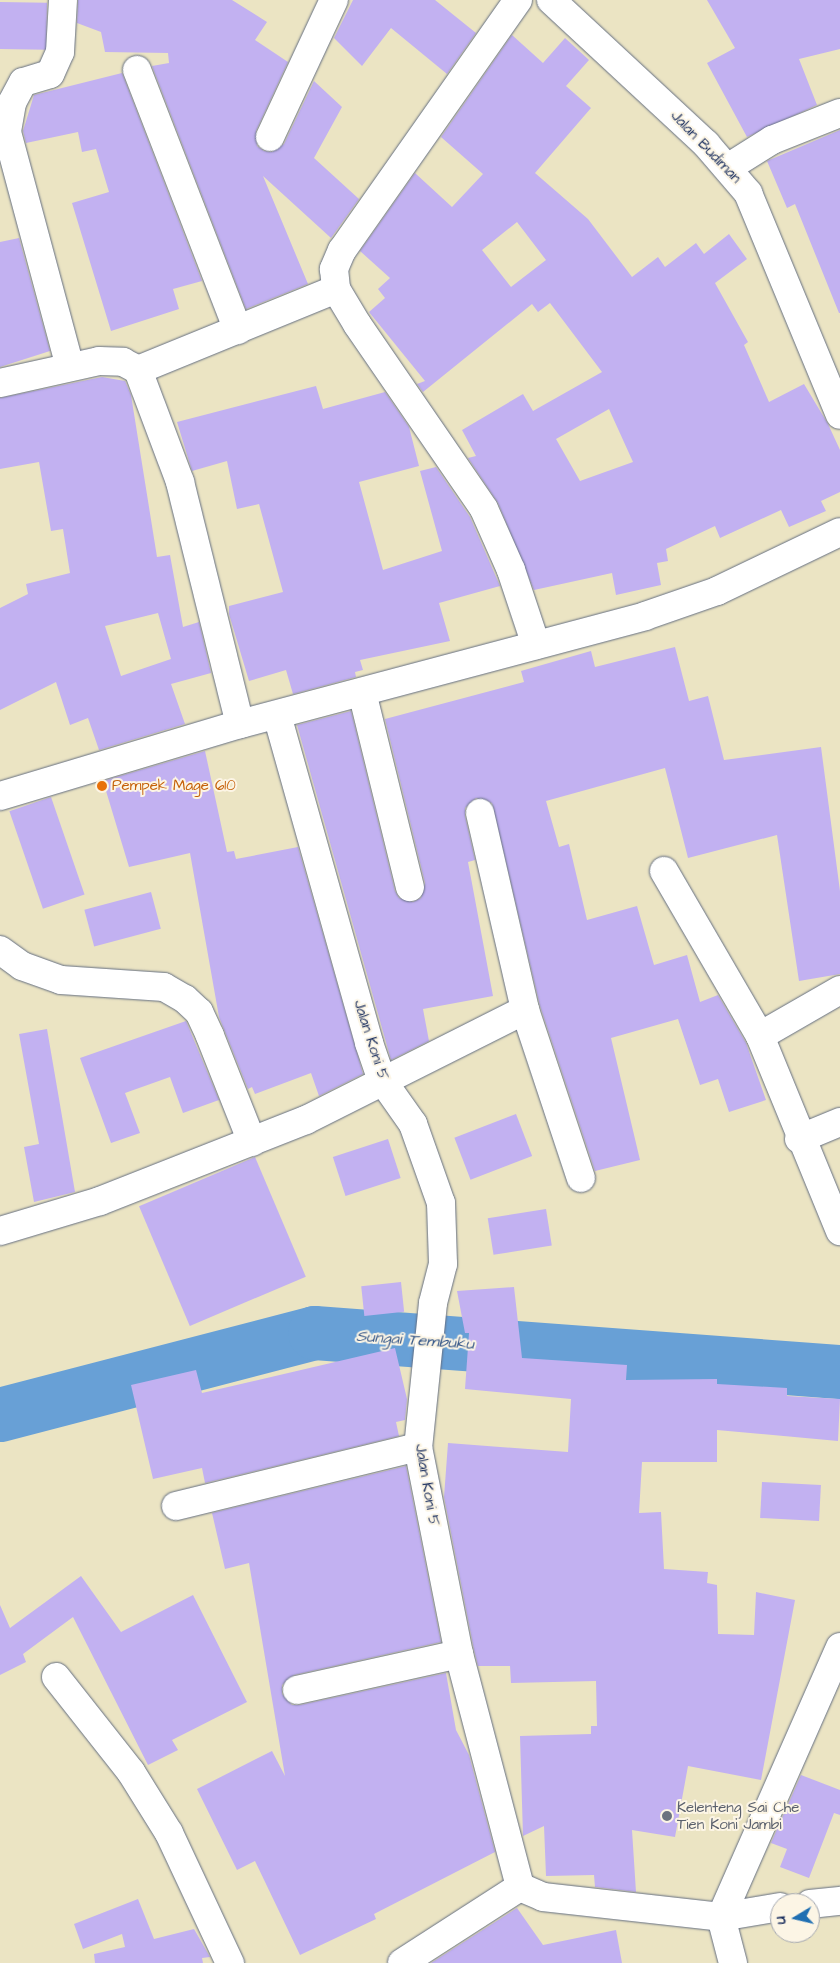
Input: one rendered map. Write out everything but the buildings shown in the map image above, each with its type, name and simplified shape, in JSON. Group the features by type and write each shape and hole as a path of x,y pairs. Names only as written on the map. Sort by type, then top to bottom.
{"street":[{"path":"63,0 60,52 50,74 23,82 12,103 7,132 70,367"},
{"path":"270,137 334,0"},
{"path":"518,0 342,250 334,269 336,289 484,509 536,645"},
{"name":"Jalan Budiman","path":"551,0 729,167 764,223 839,410"},
{"path":"137,70 238,330"},
{"path":"729,167 772,140 840,112"},
{"path":"138,370 336,289"},
{"path":"0,383 70,367 124,362 138,370 180,482 240,724"},
{"path":"0,796 240,724 536,645 717,591 840,532"},
{"path":"362,692 410,887"},
{"name":"Jalan Koni 5","path":"278,715 382,1080 413,1124 441,1203 443,1264 433,1302 418,1447 459,1654 520,1887"},
{"path":"480,813 525,1010 581,1178"},
{"path":"664,871 760,1036 799,1139 840,1231"},
{"path":"0,950 22,966 61,980 164,987 185,1000 199,1012 252,1142"},
{"path":"760,1036 840,990"},
{"path":"0,1231 100,1201 252,1142 525,1010"},
{"path":"799,1139 840,1122"},
{"path":"176,1506 418,1447"},
{"path":"733,1963 721,1917 840,1647"},
{"path":"297,1690 459,1654"},
{"path":"56,1677 131,1772 169,1832 230,1963"},
{"path":"402,1963 520,1887 543,1898 721,1917 770,1909"},
{"path":"820,1903 840,1901"}],"waterway":[{"name":"Sungai Tembuku","path":"0,1415 315,1333 840,1372"}],"place":[{"name":"Pempek Mage 610","path":"102,786"},
{"name":"Kelenteng Sai Che Tien Koni Jambi","path":"667,1816"}]}
